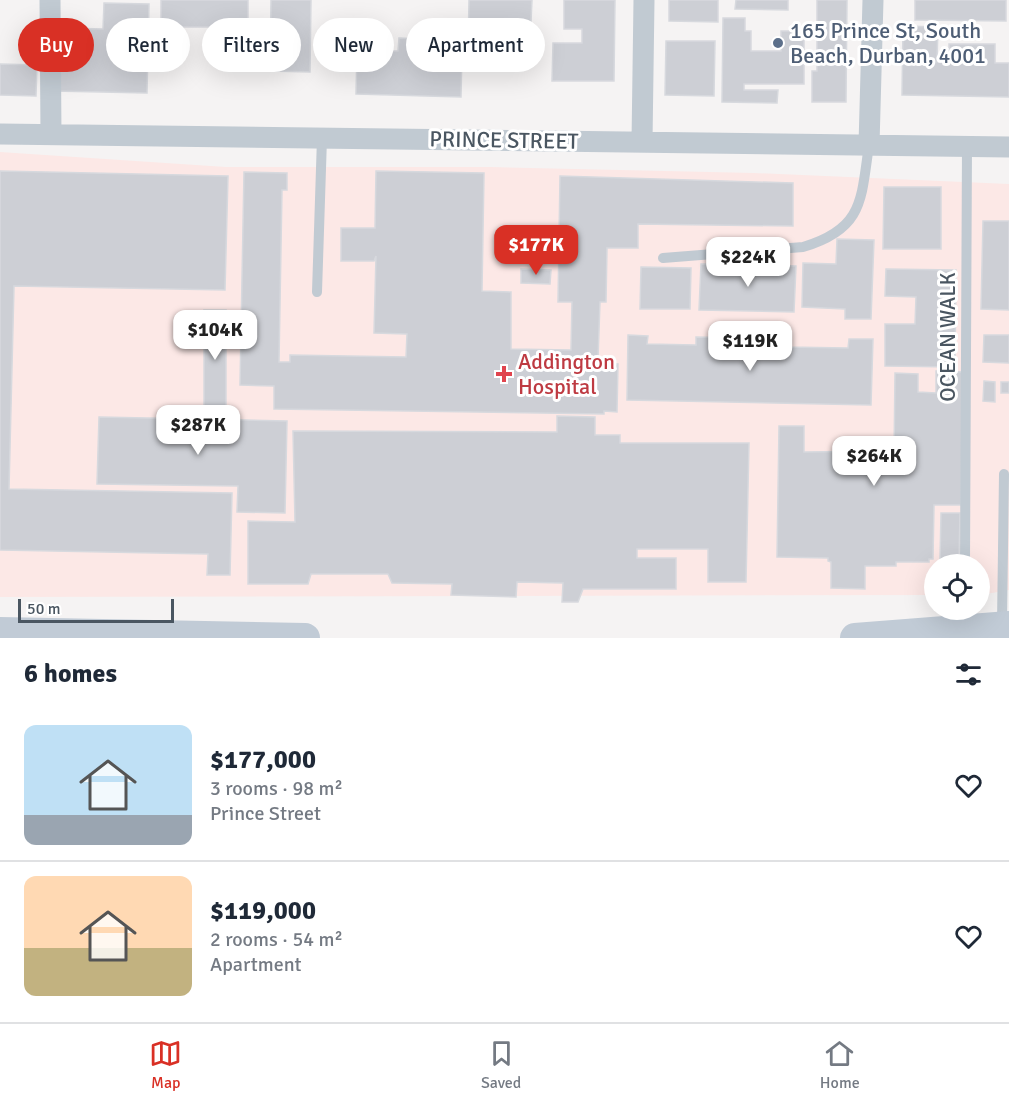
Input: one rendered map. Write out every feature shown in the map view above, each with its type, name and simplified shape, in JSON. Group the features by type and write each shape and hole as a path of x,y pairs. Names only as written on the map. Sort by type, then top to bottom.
{"main road":[{"path":"855,638 966,625 1005,627"},
{"path":"0,632 305,638"}],"street":[{"path":"50,0 51,134"},
{"path":"642,142 644,0"},
{"path":"869,145 873,0"},
{"name":"PRINCE STREET","path":"0,134 1009,147"}],"lane":[{"path":"318,292 322,138"},
{"path":"663,258 804,247 823,241 843,227 858,210 869,145"},
{"name":"OCEAN WALK","path":"965,554 967,146"},
{"path":"1004,474 1005,627"}],"shaded area":[{"name":"Addington Hospital","path":"0,152 226,167 491,167 754,173 1009,184 1009,590 990,593 990,554 924,554 924,595 0,597"}],"building":[{"path":"161,0 248,0 248,18 202,18 202,27 190,27 190,18 161,18"},
{"path":"271,0 311,0 310,72 301,72 301,18 271,18"},
{"path":"469,0 532,0 531,18 469,18"},
{"path":"564,0 615,0 614,81 552,81 553,43 582,43 582,29 564,29"},
{"path":"669,0 718,0 718,22 669,21"},
{"path":"736,0 788,0 788,10 735,9"},
{"path":"817,0 847,0 846,102 812,102 812,71 817,71"},
{"path":"915,0 1006,0 1006,21 915,20"},
{"path":"104,3 149,4 149,18 106,18 106,72 147,72 147,93 54,91 55,72 94,72 94,29 103,29"},
{"path":"723,18 745,18 745,31 751,31 751,51 781,51 781,31 804,31 804,84 744,84 744,90 778,90 777,103 722,102"},
{"path":"903,26 938,27 937,62 949,62 949,44 995,44 995,63 1009,63 1009,97 902,95"},
{"path":"399,38 406,38 406,72 462,72 461,97 356,94 357,72 394,72 394,51 398,51"},
{"path":"666,41 715,41 714,96 665,95"},
{"path":"0,64 18,64 18,72 37,72 36,96 0,95"},
{"path":"0,171 228,176 225,290 14,286 9,489 232,493 230,575 207,575 208,554 0,550"},
{"path":"376,171 484,173 482,291 511,292 511,349 571,350 572,302 558,302 560,176 793,183 793,226 638,224 638,248 607,248 606,302 600,302 598,359 605,359 605,363 618,364 617,412 604,411 604,414 274,409 274,386 240,385 244,172 287,173 287,190 282,190 279,362 290,362 290,355 406,357 407,334 374,333 376,256 374,261 341,261 341,228 375,228"},
{"path":"884,187 941,187 941,249 883,249"},
{"path":"983,221 1009,221 1009,310 981,309"},
{"path":"519,233 551,234 550,262 518,261"},
{"path":"837,239 874,240 871,319 845,319 845,309 802,307 803,263 836,264"},
{"path":"701,264 796,266 794,312 699,310"},
{"path":"641,267 691,268 690,309 640,309"},
{"path":"521,269 551,270 550,284 521,283"},
{"path":"886,269 956,270 955,367 885,366 885,324 915,324 916,297 885,296"},
{"path":"204,310 226,310 226,412 204,412"},
{"path":"628,335 648,336 647,344 696,345 696,337 787,339 786,347 848,348 849,339 873,339 871,405 627,400"},
{"path":"984,335 1009,335 1009,363 983,362"},
{"path":"936,371 963,372 961,505 934,505 933,554 924,554 924,562 896,562 896,566 865,566 865,589 831,588 831,562 828,558 777,557 779,426 804,426 804,452 882,451 883,454 894,455 895,373 918,374 918,392 936,393"},
{"path":"984,381 995,382 995,402 983,401"},
{"path":"1001,382 1009,382 1009,393 1001,393"},
{"path":"557,416 595,417 595,435 620,435 620,443 749,443 746,582 708,582 708,549 637,549 637,558 676,558 676,589 583,589 578,602 562,602 563,583 517,582 516,597 451,595 452,584 392,583 388,574 311,574 308,584 248,584 248,521 295,522 293,431 557,432"},
{"path":"99,417 287,421 285,513 237,512 238,486 97,484"},
{"path":"941,513 960,513 959,554 940,554"}],"place":[{"name":"165 Prince St, South Beach, Durban, 4001","path":"778,43"},
{"name":"Addington Hospital","path":"504,374"}]}
